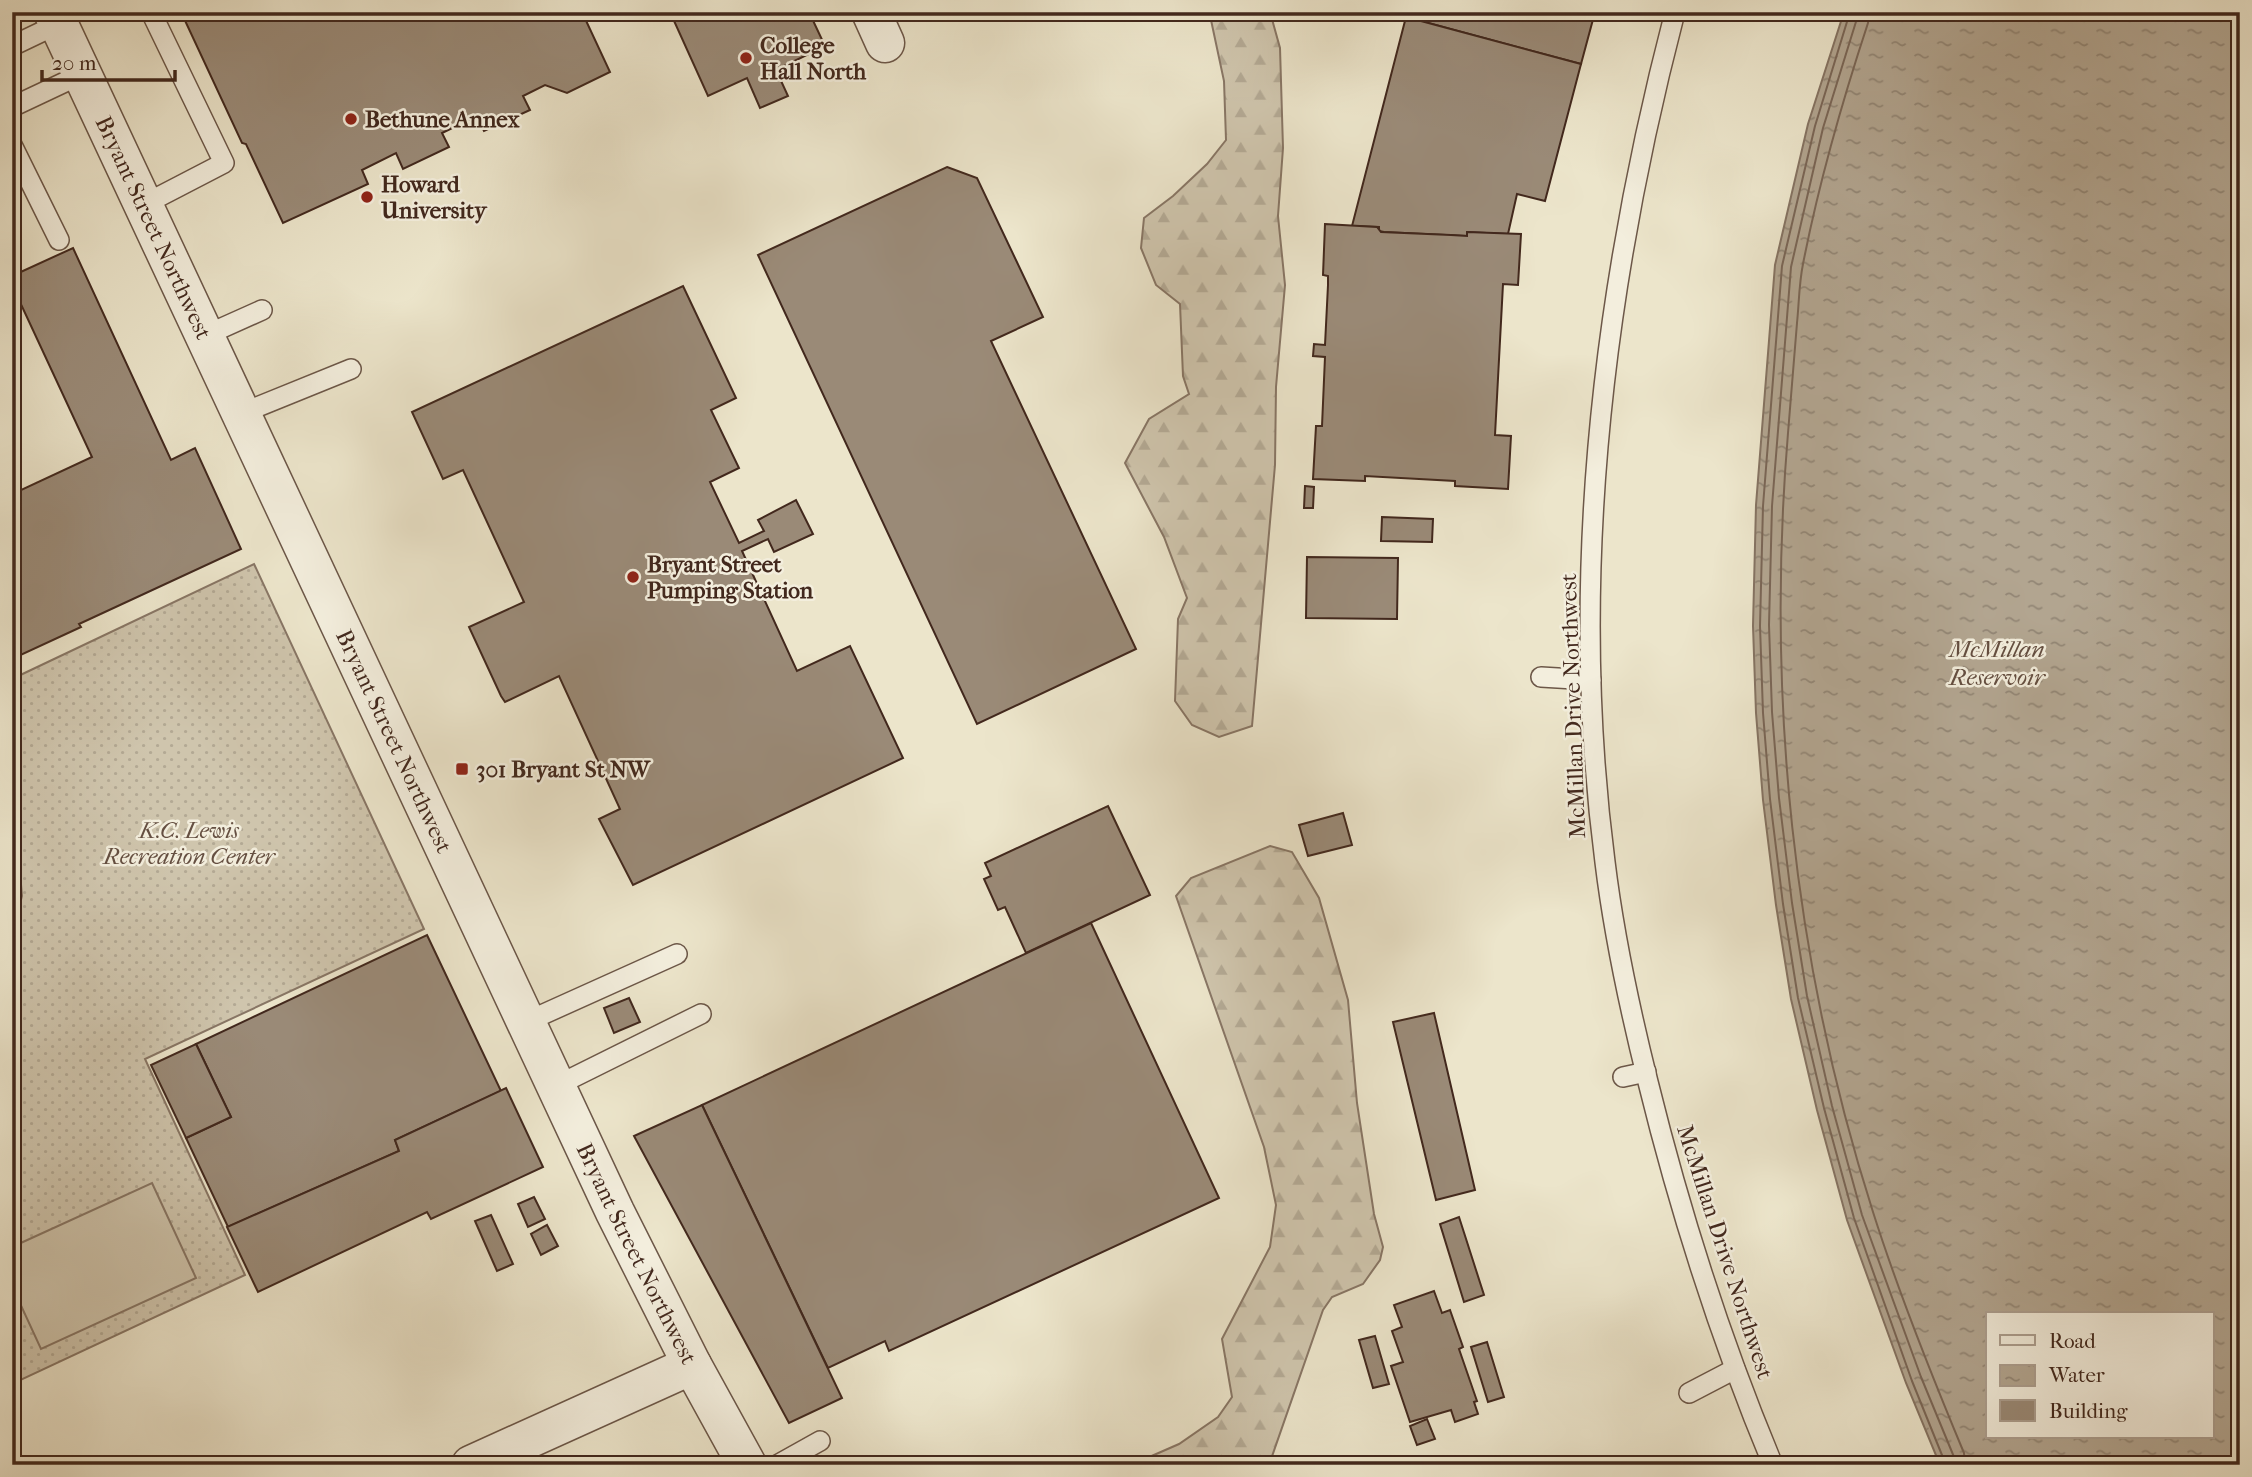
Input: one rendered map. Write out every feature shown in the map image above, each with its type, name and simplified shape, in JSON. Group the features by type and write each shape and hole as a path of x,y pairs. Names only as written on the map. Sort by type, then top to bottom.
{"street":[{"name":"Bryant Street Northwest","path":"56,18 615,1212 692,1365 747,1465"},
{"path":"471,1465 692,1365"}],"lane":[{"path":"143,205 224,163 151,12"},
{"name":"McMillan Drive Northwest","path":"1675,12 1635,183 1607,355 1591,558 1591,680 1596,777 1604,861 1614,926 1646,1072 1684,1214 1735,1369 1773,1465"},
{"path":"12,46 56,18"},
{"path":"12,107 82,74"},
{"path":"12,145 59,240"},
{"path":"204,336 262,310"},
{"path":"240,414 351,369"},
{"path":"1541,677 1591,680"},
{"path":"526,1022 677,954"},
{"path":"556,1086 701,1014"},
{"path":"1623,1077 1646,1072"},
{"path":"1689,1392 1735,1369"},
{"path":"777,1465 820,1441"}],"green space":[{"path":"1205,12 1270,12 1280,48 1283,148 1278,216 1285,285 1276,387 1275,465 1252,726 1219,737 1192,725 1175,701 1178,619 1187,598 1164,537 1125,463 1149,419 1189,394 1183,376 1180,304 1156,285 1141,248 1144,218 1173,196 1207,164 1226,140 1224,81 1211,20"},
{"name":"K.C. Lewis Recreation Center","path":"254,564 424,929 145,1059 245,1275 12,1384 12,679"},
{"path":"12,832 17,839 22,896 12,934"},
{"path":"1270,846 1292,852 1319,898 1348,1000 1357,1103 1374,1214 1383,1247 1380,1260 1363,1284 1332,1297 1323,1310 1269,1465 1131,1465 1179,1444 1218,1417 1232,1397 1222,1339 1270,1247 1276,1205 1264,1147 1176,896 1191,878"},
{"path":"152,1183 196,1278 41,1349 12,1286 12,1247"}],"water":[{"name":"McMillan Reservoir","path":"1844,12 2240,12 2240,1465 1940,1465 1906,1383 1847,1220 1817,1110 1791,999 1763,800 1753,626 1756,505 1775,265 1808,124"}],"building":[{"name":"Bethune Annex","path":"181,12 582,12 610,72 567,93 545,85 523,96 530,110 484,131 477,116 442,133 449,147 403,169 396,153 362,170 368,184 283,223"},
{"name":"College Hall North","path":"670,12 809,12 825,46 776,70 788,96 760,108 747,78 708,96"},
{"path":"1408,12 1595,12 1581,64 1406,17"},
{"path":"1406,17 1581,64 1545,201 1517,194 1508,234 1467,232 1467,236 1384,232 1379,231 1379,227 1352,226"},
{"path":"947,167 977,178 1043,317 991,341 1136,649 977,724 758,255"},
{"path":"1325,224 1377,227 1381,232 1467,236 1467,232 1521,234 1518,285 1503,284 1495,435 1511,436 1508,489 1455,486 1455,481 1365,476 1365,481 1313,479 1316,426 1322,426 1325,357 1313,356 1314,344 1325,345 1328,276 1323,275"},
{"path":"73,248 171,460 195,448 241,549 79,624 81,627 12,659 12,482 17,492 92,457 12,285 12,276"},
{"name":"Bryant Street Pumping Station","path":"683,286 736,398 711,410 739,468 710,482 739,543 764,531 758,520 796,500 813,534 774,552 768,539 742,551 797,671 850,646 903,758 633,885 599,819 620,809 559,676 505,702 501,696 469,627 524,602 463,470 443,479 412,412"},
{"path":"1305,486 1314,487 1313,508 1304,508"},
{"path":"1382,517 1433,519 1432,542 1381,541"},
{"path":"1307,557 1398,558 1397,619 1306,618"},
{"path":"1108,806 1150,895 1026,953 1005,907 998,910 984,879 991,876 985,863"},
{"path":"1343,813 1352,845 1308,856 1299,825"},
{"path":"1091,923 1219,1198 889,1351 885,1341 828,1368 702,1105"},
{"path":"427,935 501,1091 395,1140 399,1151 228,1227 186,1138 231,1117 196,1044"},
{"path":"629,998 640,1022 614,1033 604,1008"},
{"path":"1434,1013 1475,1190 1436,1200 1393,1022"},
{"path":"196,1044 231,1117 186,1138 151,1065"},
{"path":"506,1088 543,1167 431,1219 427,1212 258,1292 227,1227 399,1151 395,1140"},
{"path":"702,1105 842,1398 789,1423 634,1136"},
{"path":"534,1197 545,1219 528,1227 518,1204"},
{"path":"491,1215 513,1264 497,1271 475,1221"},
{"path":"1459,1217 1484,1295 1464,1302 1440,1224"},
{"path":"547,1225 558,1246 541,1255 531,1234"},
{"path":"1434,1291 1442,1313 1450,1310 1463,1347 1459,1349 1477,1401 1474,1402 1478,1414 1455,1422 1451,1410 1410,1422 1391,1366 1403,1362 1392,1331 1402,1327 1394,1305"},
{"path":"1375,1336 1389,1384 1373,1388 1359,1340"},
{"path":"1487,1342 1504,1397 1488,1402 1471,1347"},
{"path":"1427,1419 1435,1439 1417,1445 1410,1426"}],"place":[{"name":"College Hall North","path":"746,58"},
{"name":"Bethune Annex","path":"351,119"},
{"name":"Howard University","path":"367,197"},
{"name":"Bryant Street Pumping Station","path":"633,577"},
{"name":"301 Bryant St NW","path":"462,769"}]}
